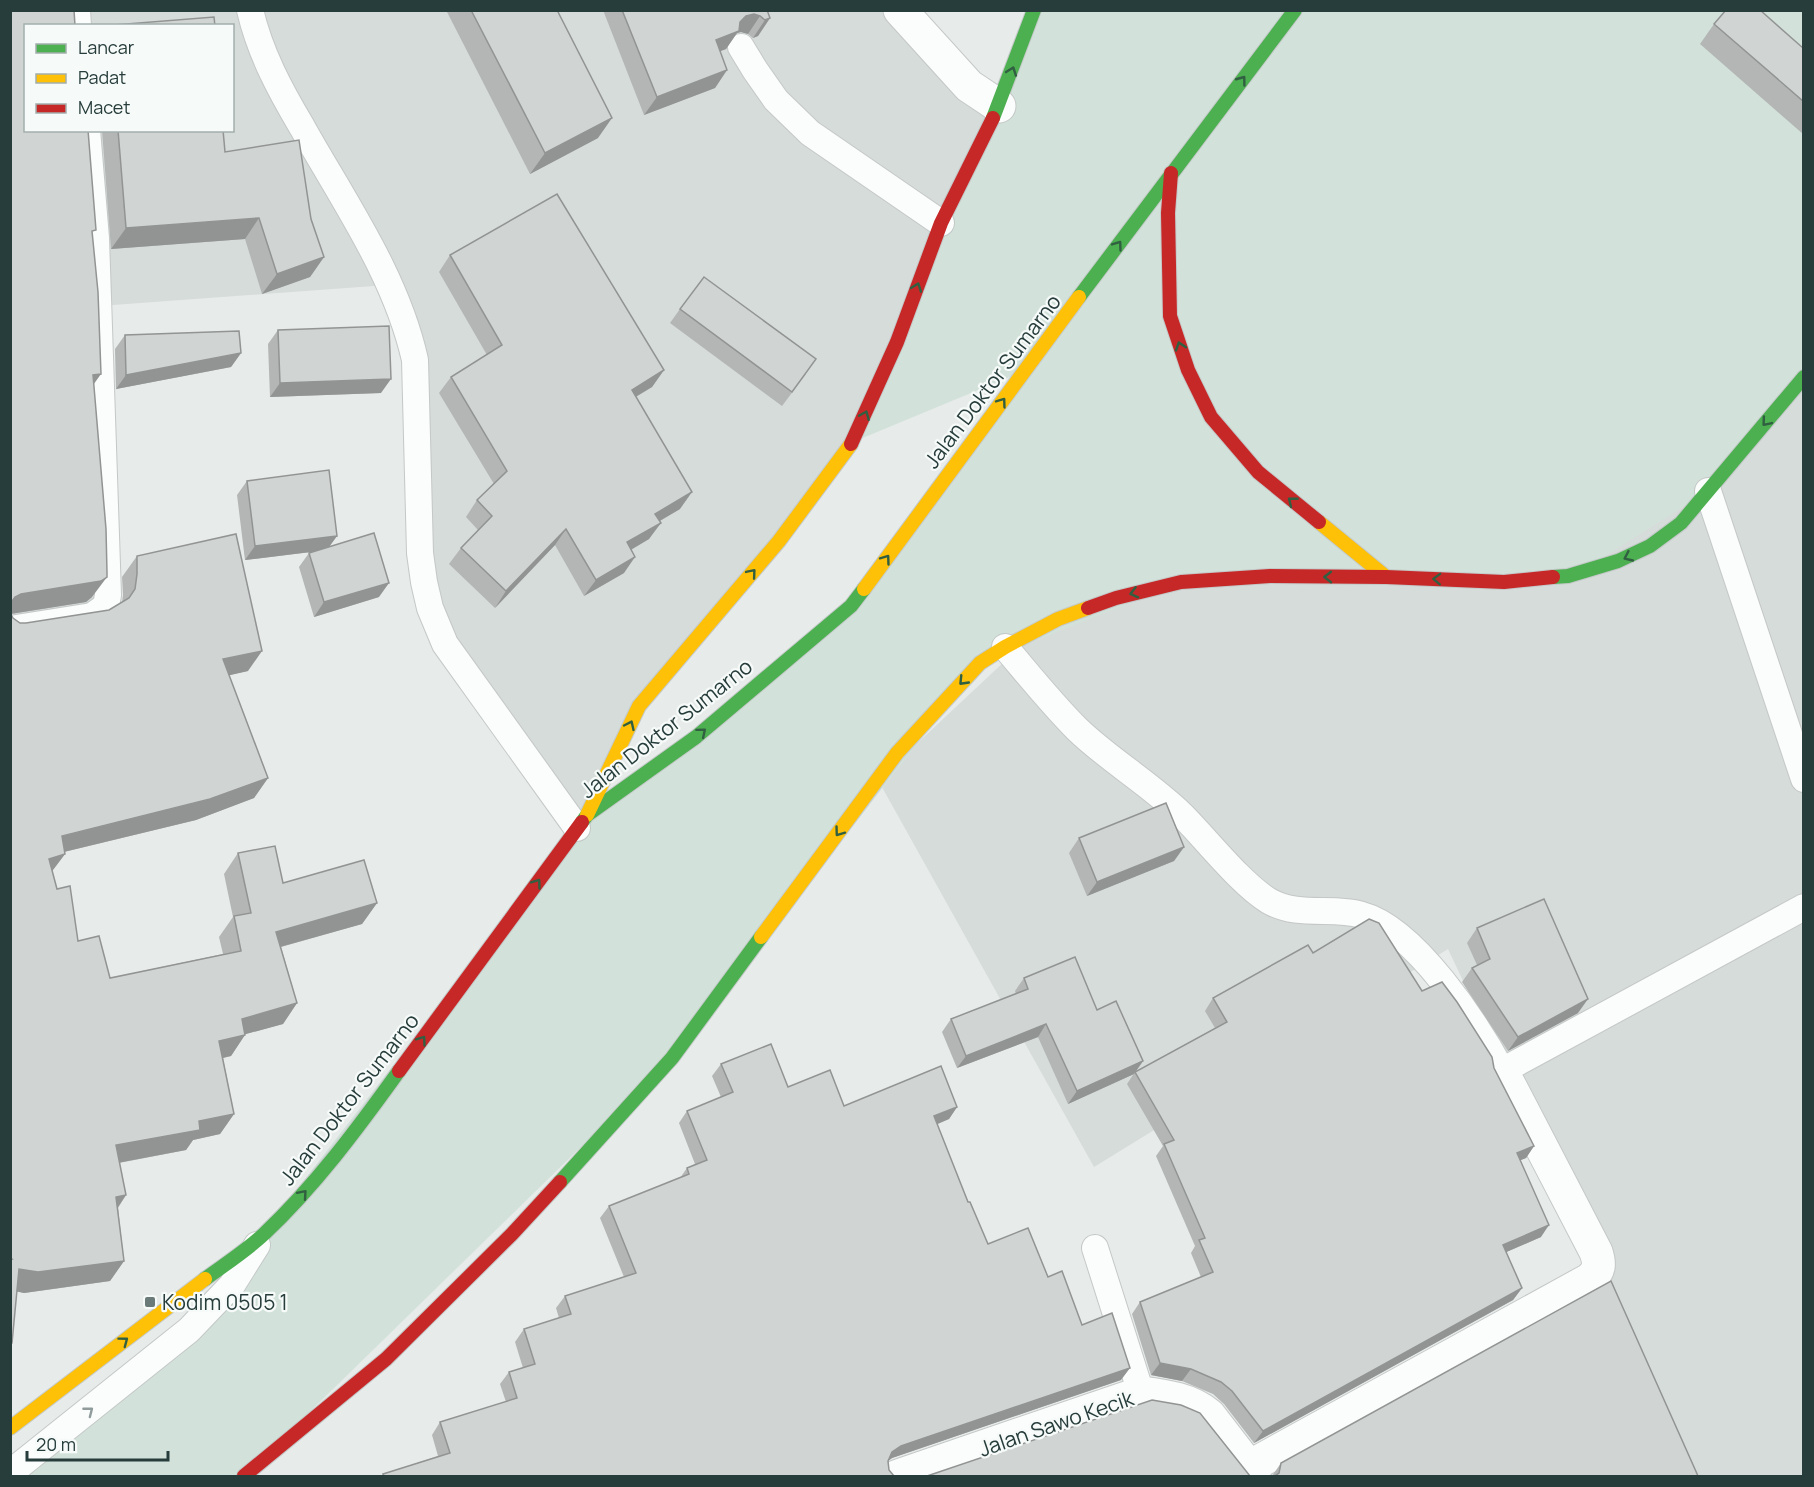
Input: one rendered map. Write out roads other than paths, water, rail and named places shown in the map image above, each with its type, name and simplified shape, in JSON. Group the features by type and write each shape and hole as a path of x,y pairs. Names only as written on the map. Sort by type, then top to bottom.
{"main road":[{"path":"582,822 639,706 779,541 853,442 897,342 940,224 999,106 1035,10"},
{"name":"Jalan Doktor Sumarno","path":"10,1428 262,1236 304,1193 370,1111 582,822 696,737 851,606 1171,173 1295,10"},
{"path":"1171,173 1168,213 1170,316 1188,370 1211,417 1258,472 1386,577"},
{"path":"244,1476 386,1359 519,1225 672,1058 899,751 980,663 1054,621 1104,602 1181,582 1270,576 1386,577 1504,582 1568,576 1618,561 1650,546 1681,523 1803,377"}],"street":[{"path":"900,10 969,86 999,106"},
{"path":"1252,1472 1589,1280 1598,1272 1596,1252 1502,1071"},
{"name":"Jalan Sawo Kecik","path":"898,1476 1141,1393 1185,1401 1203,1409 1252,1472"}],"lane":[{"path":"250,10 254,28 275,81 388,277 408,330 415,360 420,553 428,599 445,644 582,822"},
{"path":"741,47 776,100 810,133 940,224"},
{"path":"10,629 92,616 106,606 108,595 96,238 87,132"},
{"path":"1708,491 1803,779"},
{"path":"1005,647 1077,729 1167,801 1246,882 1270,901 1304,912 1347,912 1362,915 1381,922 1394,931 1420,956 1460,1003 1502,1071 1803,907"},
{"path":"10,1473 189,1330 232,1285 262,1236"},
{"path":"1095,1248 1141,1393"}],"place":[{"name":"Kodim 0505 1","path":"150,1302"}]}
